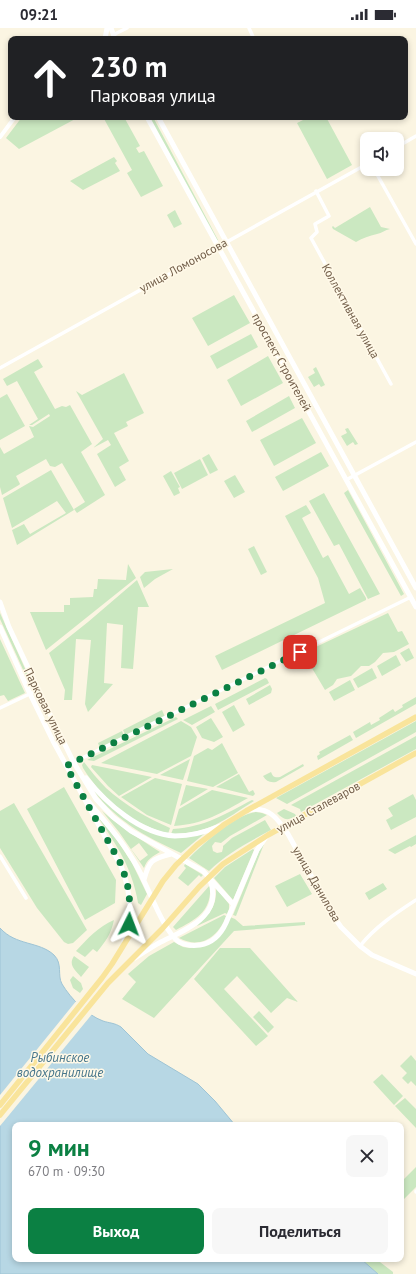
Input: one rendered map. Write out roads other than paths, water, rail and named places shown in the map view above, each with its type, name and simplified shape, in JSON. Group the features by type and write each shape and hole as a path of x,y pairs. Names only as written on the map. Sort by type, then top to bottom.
{"main road":[{"name":"проспект Строителей","path":"149,120 416,607"},
{"name":"проспект Строителей","path":"160,120 416,588"},
{"name":"Парковая улица","path":"0,602 9,627 38,690 75,764 93,794 113,817 131,831 206,873 233,904"},
{"name":"Парковая улица","path":"0,628 30,694 66,766 79,788"},
{"path":"0,1105 112,964 163,881 176,865 197,845 225,824 246,811 416,717"},
{"name":"улица Сталеваров","path":"0,1115 92,1001 120,970 158,934 199,887 223,864 283,826 416,753"},
{"path":"75,764 97,791 110,804 123,814 152,830 165,834 185,836 210,830 225,824"},
{"path":"79,788 122,866 129,891 130,913 127,932 121,951"},
{"path":"79,788 119,839 144,880 167,927 175,938 184,944 201,945 212,941 223,928 257,850 268,835"},
{"name":"улица Данилова","path":"246,811 259,809 276,817 283,826 334,917 345,932 360,946 378,959 416,974"},
{"path":"144,880 148,866 156,858 171,854"},
{"path":"128,963 157,944 191,927 204,916 212,902 213,896 212,885 206,873"}],"street":[{"path":"115,36 127,28"},
{"path":"0,137 13,120"},
{"path":"404,143 416,136"},
{"name":"улица Ломоносова","path":"0,368 360,168"},
{"path":"378,176 416,244"},
{"name":"Коллективная улица","path":"316,192 329,216 315,224 317,232 311,238 391,384"},
{"path":"346,480 416,442"},
{"path":"66,766 75,764 132,733 411,597"},
{"path":"0,708 38,690"},
{"path":"0,856 26,898"},
{"path":"360,946 390,918 416,900"}],"water":[{"name":"Рыбинское водохранилище","path":"0,928 13,938 41,947 54,955 57,958 62,984 80,1006 91,1015 121,1027 148,1054 198,1084 232,1122 12,1122 12,1262 364,1262 378,1274 0,1274"}]}
